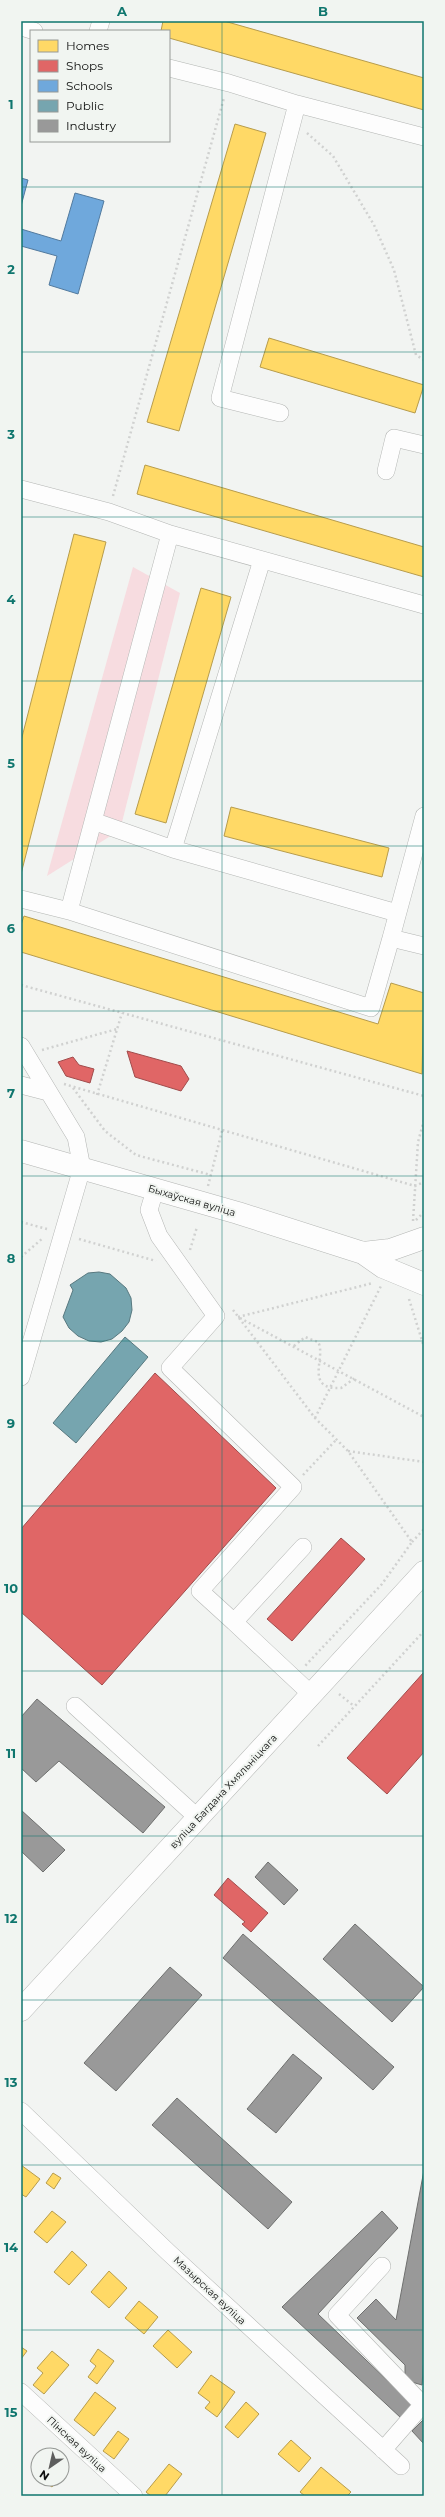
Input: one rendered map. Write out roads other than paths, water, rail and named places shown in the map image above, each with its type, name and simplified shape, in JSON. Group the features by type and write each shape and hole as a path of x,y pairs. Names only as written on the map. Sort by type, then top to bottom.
{"main road":[{"name":"Быхаўская вуліца","path":"21,1151 363,1253 416,1290"},
{"name":"Быхаўская вуліца","path":"363,1253 390,1250 424,1238"},
{"name":"вуліца Багдана Хмяльніцкага","path":"21,2010 424,1572"}],"street":[{"path":"21,27 31,30"},
{"path":"170,68 229,83 295,112 424,137"},
{"path":"280,413 220,398 295,112"},
{"path":"386,471 394,438 424,445"},
{"path":"21,489 109,512 170,534 424,605"},
{"path":"69,911 170,534"},
{"path":"173,849 262,560"},
{"path":"21,899 69,911 371,1008 424,816"},
{"path":"93,821 173,849 396,913"},
{"path":"391,938 424,946"},
{"path":"21,1377 64,1234 82,1168 76,1137 23,1050"},
{"path":"21,1085 48,1092"},
{"path":"155,1190 149,1210 160,1236 216,1316 170,1368 293,1487 200,1591 312,1695"},
{"path":"234,1622 303,1547"},
{"path":"75,1706 198,1818"},
{"name":"Мазырская вуліца","path":"21,2111 168,2252 401,2466"},
{"path":"382,2266 337,2315 423,2404 384,2450"},
{"name":"Пінская вуліца","path":"21,2392 134,2496"}]}
